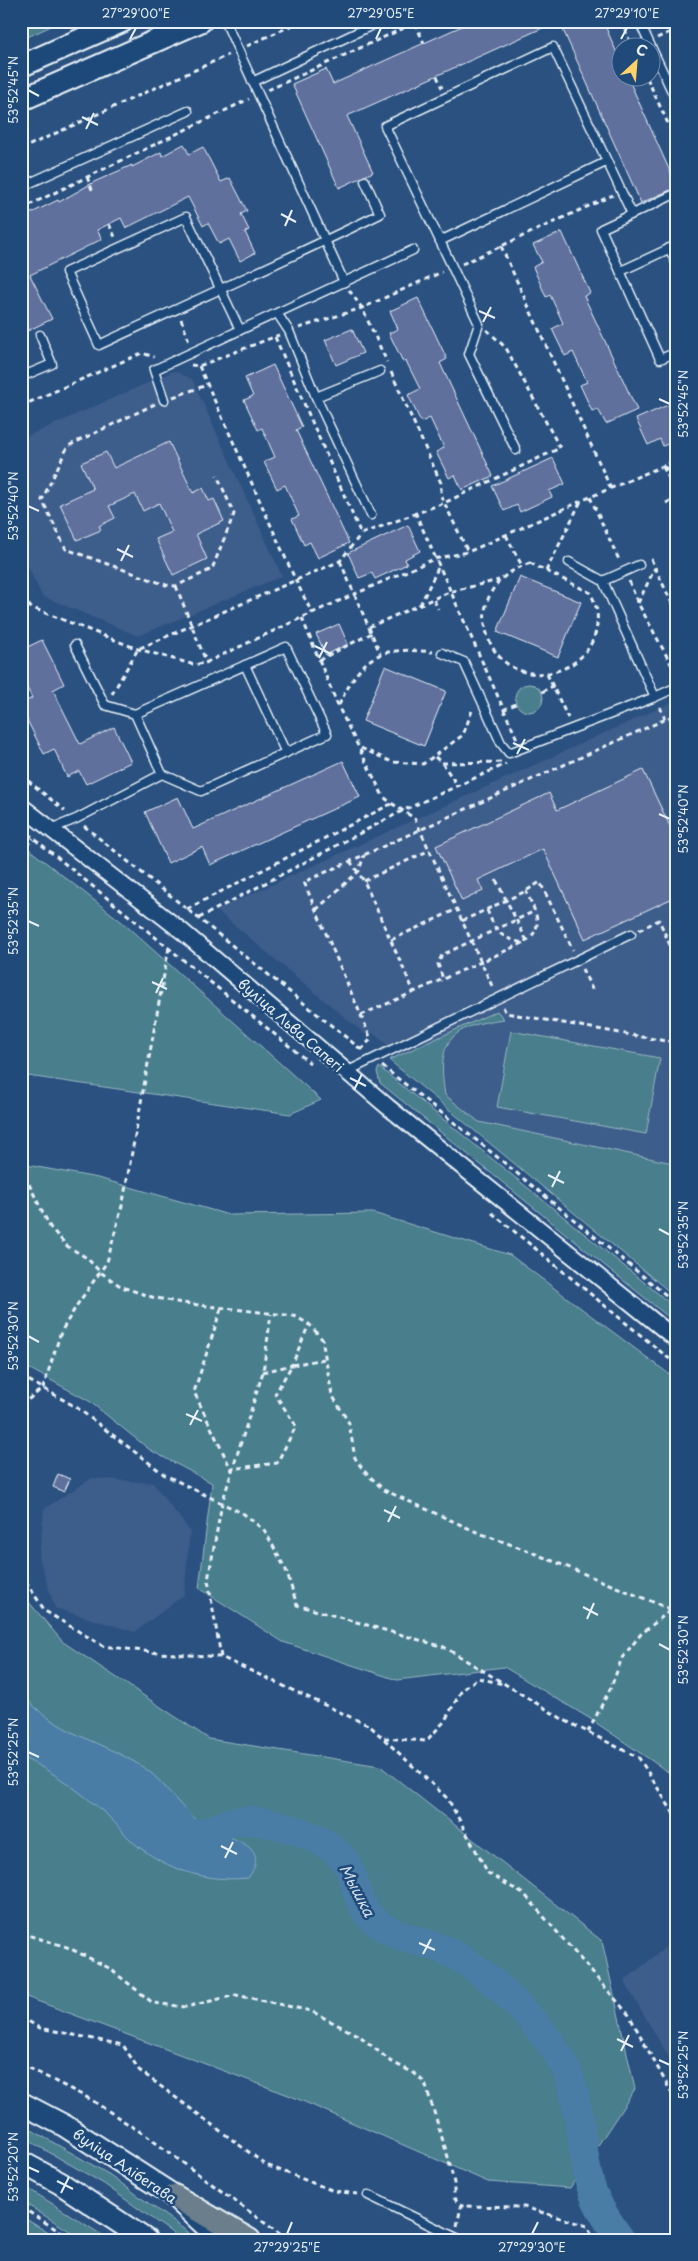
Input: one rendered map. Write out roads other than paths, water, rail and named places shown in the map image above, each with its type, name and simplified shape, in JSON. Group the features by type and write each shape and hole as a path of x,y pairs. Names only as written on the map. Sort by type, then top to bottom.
{"main road":[{"path":"21,66 123,21"},
{"path":"21,100 201,21"},
{"name":"вуліца Алібегава","path":"21,2103 65,2126 174,2196 221,2240"},
{"path":"21,2162 60,2183 146,2240"},
{"path":"174,2196 249,2240"}],"street":[{"name":"вуліца Льва Сапегі","path":"21,806 183,932 346,1072 677,1340"}],"lane":[{"path":"224,21 344,282"},
{"path":"252,82 381,21"},
{"path":"639,21 677,102"},
{"path":"516,450 469,354 479,324 385,126 553,48 632,214"},
{"path":"21,187 188,111"},
{"path":"440,241 606,162"},
{"path":"240,330 221,288 186,217 66,272 99,345 176,308 221,288 325,241 380,214 365,181"},
{"path":"677,194 601,230 660,358 677,352"},
{"path":"621,271 673,246 677,264"},
{"path":"164,400 154,370 413,250"},
{"path":"277,313 290,332 316,397 371,515"},
{"path":"21,377 52,364 40,335"},
{"path":"316,397 380,371"},
{"path":"569,562 603,581 656,700"},
{"path":"603,581 639,564"},
{"path":"75,645 105,706 135,714 286,647 326,734 201,791 162,774 135,714"},
{"path":"442,653 464,662 501,743 509,753 656,700 677,687"},
{"path":"245,665 286,753"},
{"path":"50,829 76,819 162,774"},
{"path":"346,1072 497,997 631,934"},
{"path":"368,2195 458,2238"}],"waterway":[{"name":"Мышка","path":"178,1822 188,1832 197,1834 232,1822 255,1821 293,1830 326,1844 338,1853 346,1863 362,1903 367,1913 375,1921 391,1931 444,1950 459,1958 475,1968 508,1995 537,2026 559,2056 566,2070 572,2084 590,2185 601,2210 621,2240"}]}
